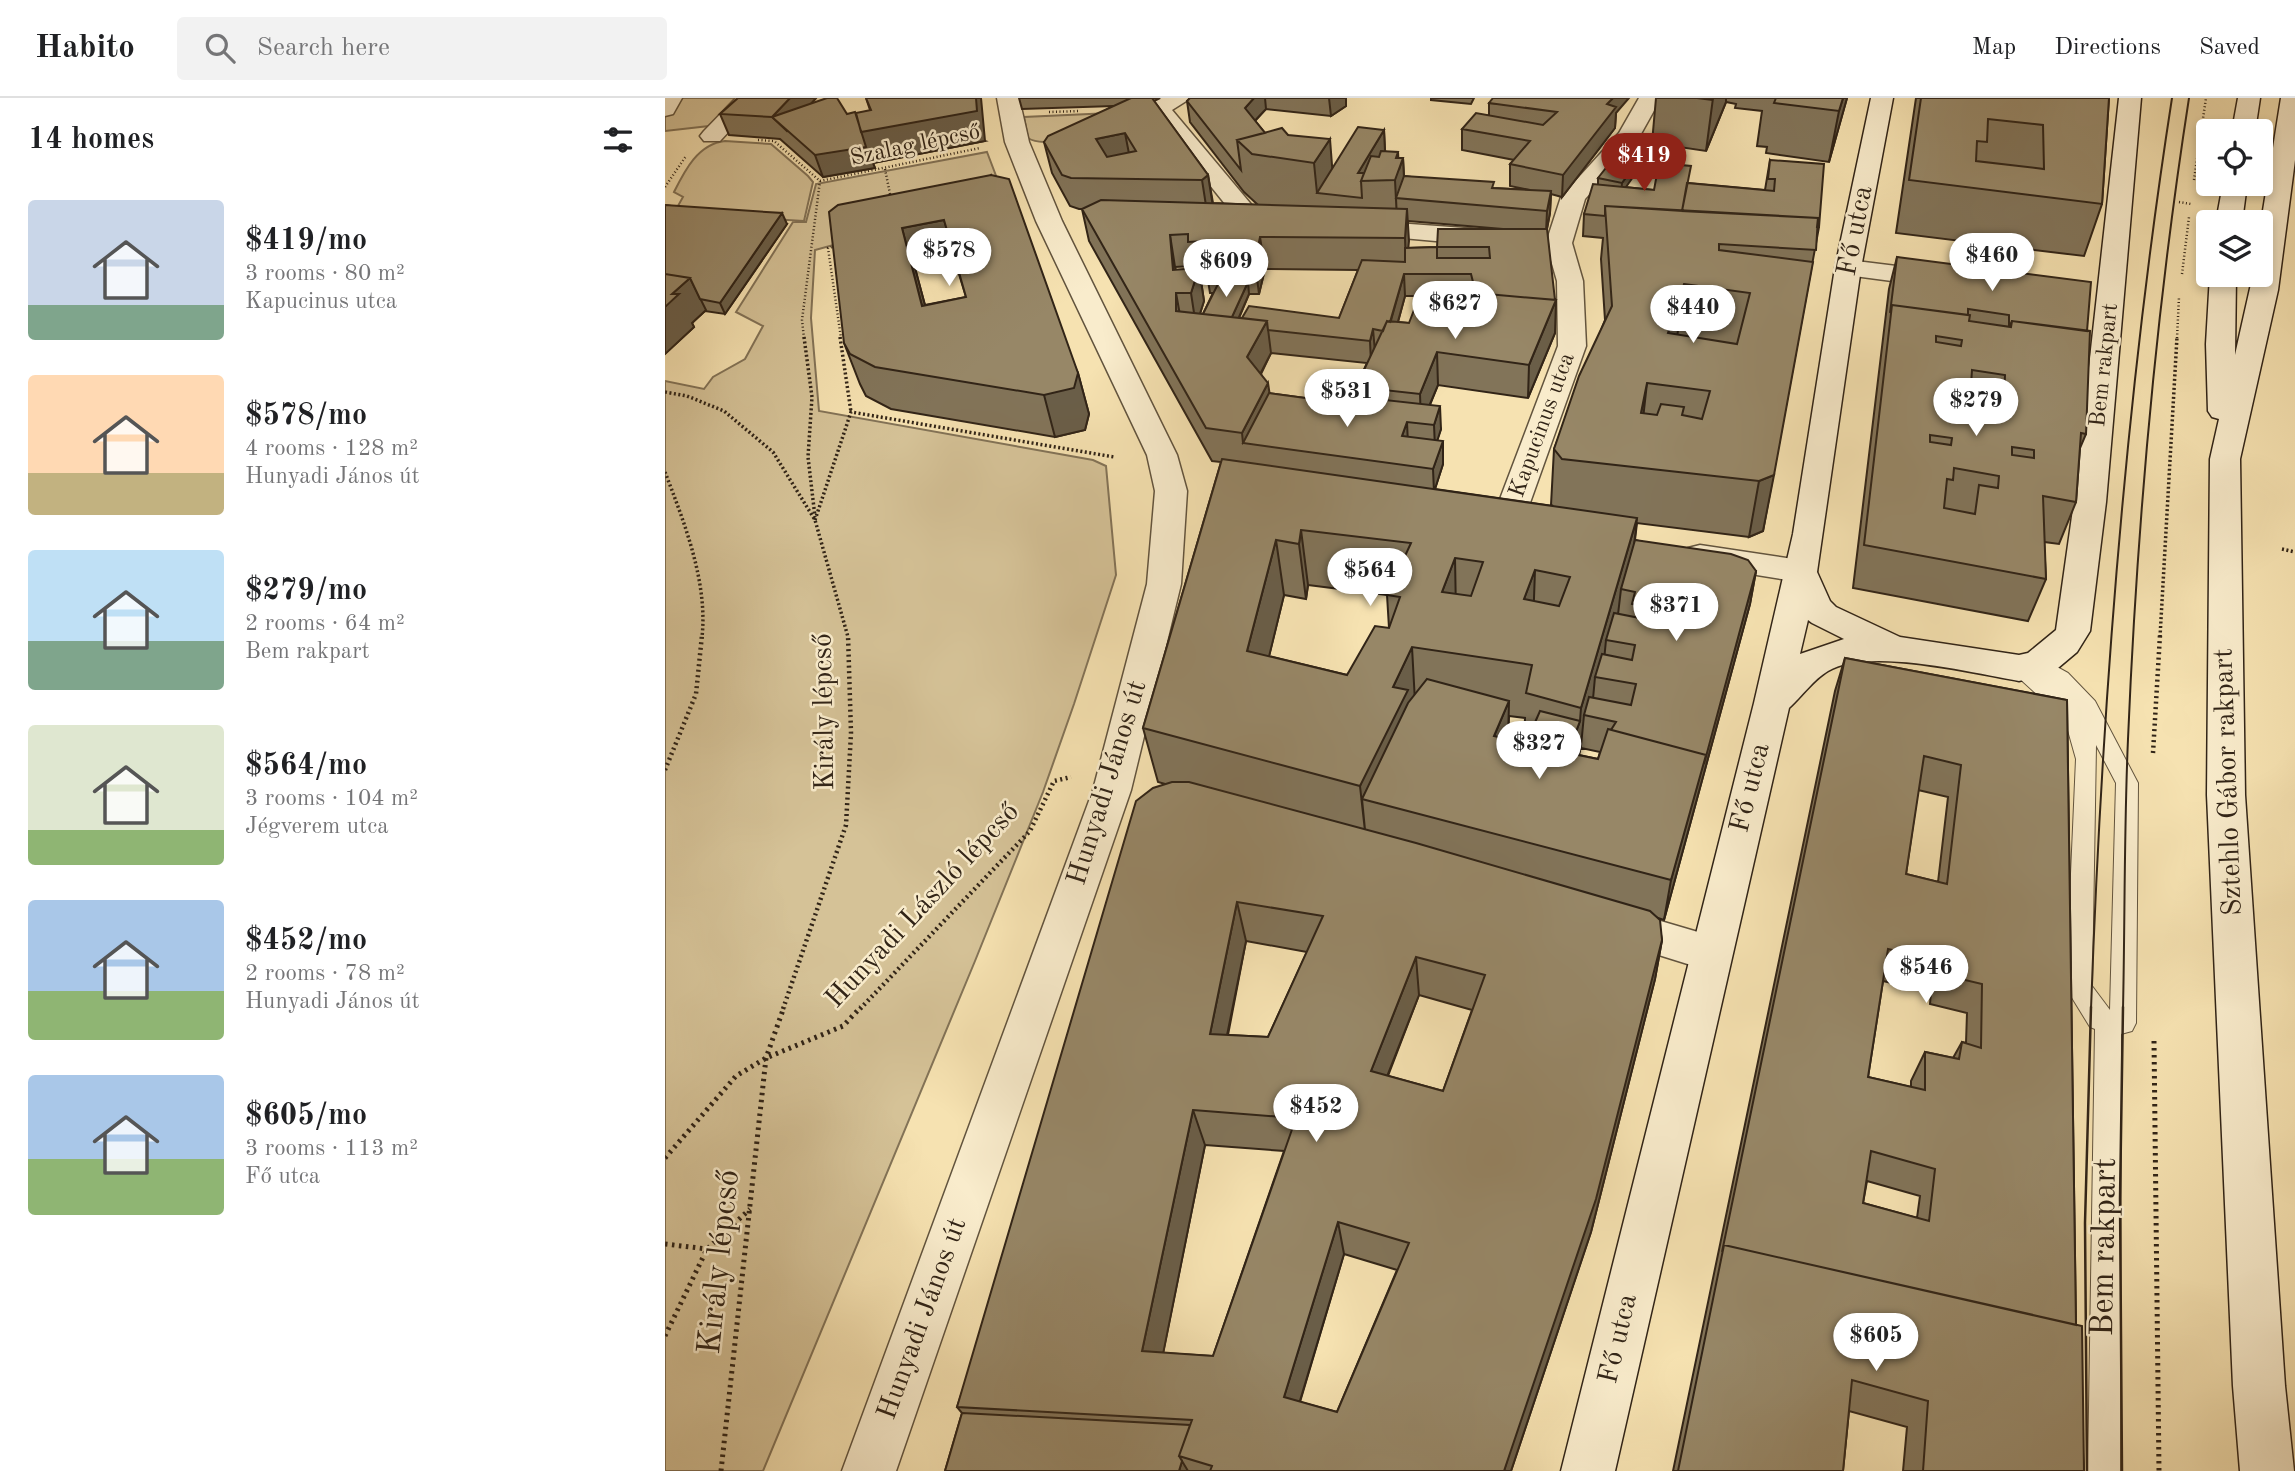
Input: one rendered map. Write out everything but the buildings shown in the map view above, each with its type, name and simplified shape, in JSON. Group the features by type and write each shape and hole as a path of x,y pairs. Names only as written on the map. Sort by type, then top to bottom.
{"street":[{"path":"665,109 671,98"},
{"path":"712,136 749,98"},
{"name":"Hunyadi János út","path":"869,1471 1128,792 1164,584 1171,491 1162,455 1049,221 1030,152 1008,98"},
{"path":"1334,227 1537,241 1629,136 1650,98"},
{"name":"Fő utca","path":"1588,1471 1772,703 1809,534 1848,268 1882,98"},
{"name":"Bem rakpart","path":"2029,666 2065,643 2073,631 2099,299 2130,98"},
{"path":"2246,119 2249,98"},
{"name":"Sztehlo Gábor rakpart","path":"2267,1471 2259,1386 2226,795 2225,458 2264,290 2291,98"},
{"path":"1086,138 1169,103 1250,221"},
{"name":"Kapucinus utca","path":"1506,528 1572,346 1570,281 1537,241"},
{"path":"1848,268 1977,284"},
{"path":"2222,287 2220,344 2225,458"},
{"path":"1669,552 1800,571 1815,607 1824,615 1896,649"},
{"path":"1772,703 1814,662 1829,654 1849,650 1896,649 2029,666"},
{"path":"1582,915 1710,953"}],"lane":[{"path":"2029,666 2060,678 2087,707 2127,783 2123,1023 2108,1023 2099,1019 2078,988 2087,759 2084,731 2065,704 2029,666"},
{"name":"Bem rakpart","path":"2104,1471 2108,1023"}],"path":[{"path":"712,136 774,141 820,181 802,320 812,397 808,457 815,520"},
{"name":"Szalag lépcső","path":"820,181 885,169 1030,152"},
{"path":"885,169 893,205"},
{"path":"2179,202 2191,204"},
{"path":"815,520 851,412 828,247 839,245"},
{"name":"Király lépcső","path":"665,392 687,396 724,411 773,452 815,520 848,627 851,733 846,825 766,1058 721,1471"},
{"path":"851,412 1114,457"},
{"path":"665,472 684,522 699,584 704,621 697,694 665,770"},
{"path":"2282,549 2295,552"},
{"name":"Hunyadi László lépcső","path":"766,1058 843,1026 1030,831 1054,781"},
{"name":"Király lépcső","path":"665,1158 736,1076 766,1058"},
{"path":"665,1336 707,1249 751,1208"},
{"path":"665,1244 707,1249"}],"shaded area":[{"path":"665,98 738,98 709,126 665,131"},
{"path":"1133,112 1081,134 1051,142 1038,142 1028,138 1024,117"},
{"path":"725,141 771,144 808,176 813,182 804,221 674,213 683,197 674,192 693,159 707,147"},
{"path":"987,152 1009,210 870,235 815,250 811,318 819,411 1093,460 1106,466 1116,575 1043,792 763,1471 665,1471 665,381 704,389 713,377 745,359 763,326 736,312 793,222 806,222 816,184"}],"tram line":[{"path":"2091,1009 2102,780 2118,552 2141,325 2172,98"},
{"path":"2123,1009 2127,773 2137,578 2149,418 2189,98"},
{"path":"2087,1471 2085,1223 2091,1007"},
{"path":"2122,1471 2120,1199 2123,1007"}]}
